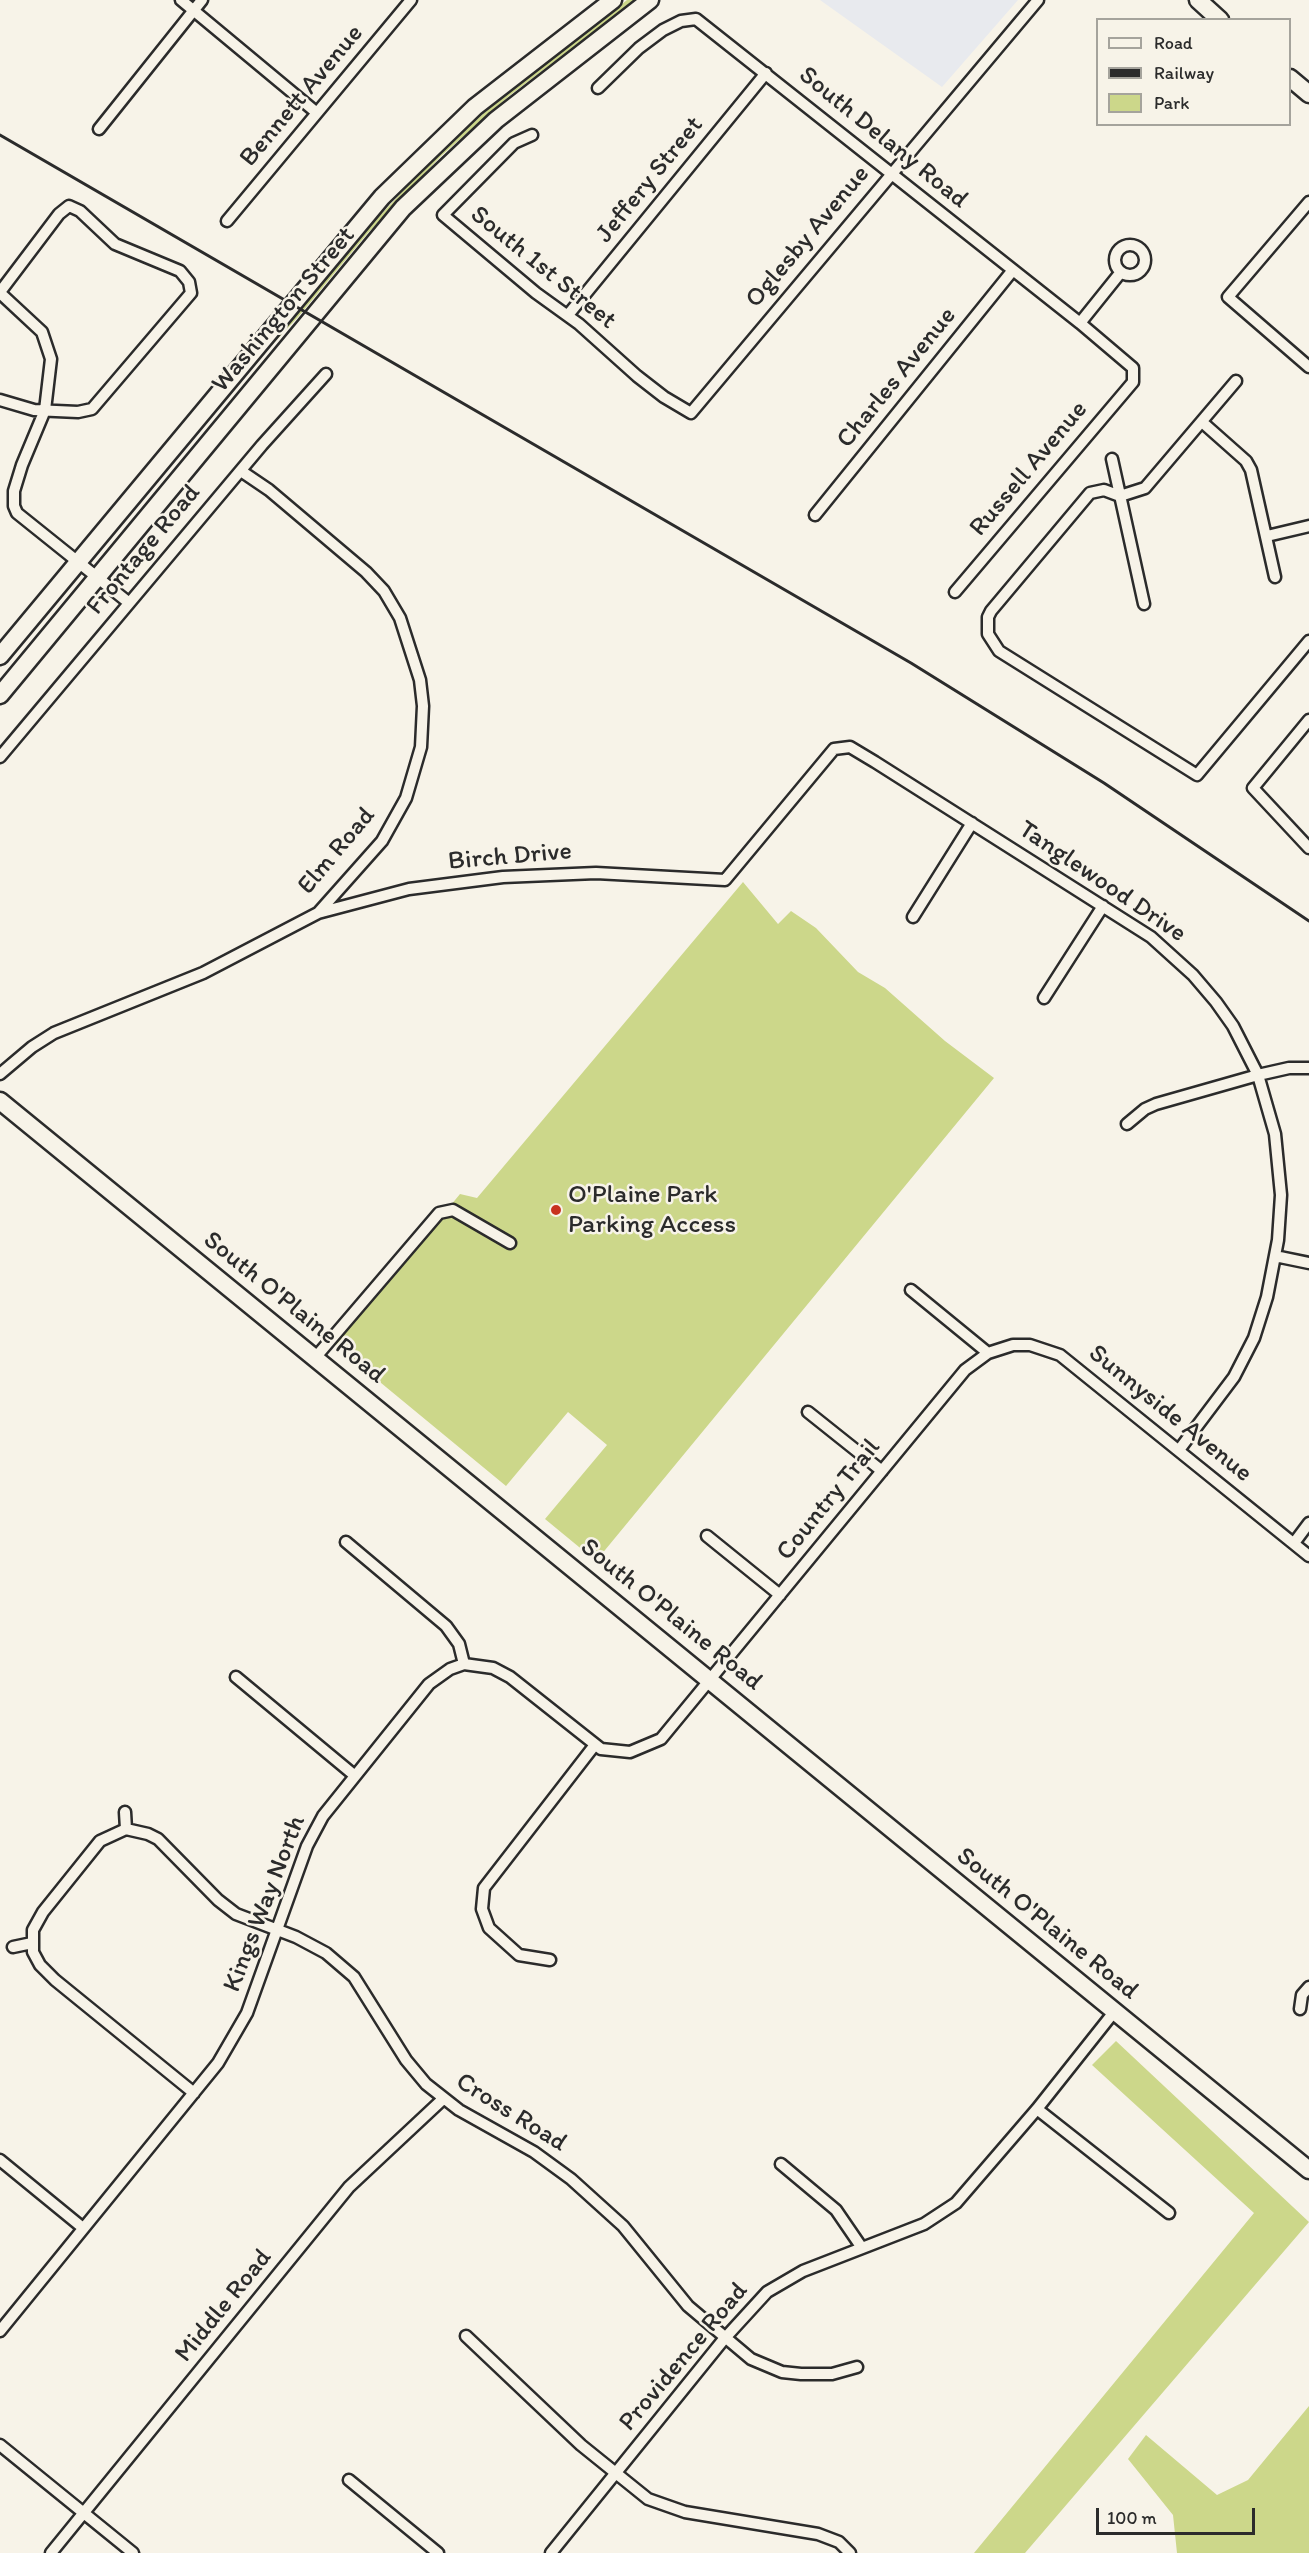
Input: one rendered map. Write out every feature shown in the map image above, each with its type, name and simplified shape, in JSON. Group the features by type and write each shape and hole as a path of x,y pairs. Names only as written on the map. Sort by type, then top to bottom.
{"main road":[{"name":"Washington Street","path":"0,656 351,233 405,172 475,107 613,0"},
{"name":"Washington Street","path":"0,694 379,235 414,196 504,113 650,0"},
{"path":"1198,0 1218,18"},
{"path":"1291,79 1309,94"},
{"name":"South O'Plaine Road","path":"0,1101 1309,2170"}],"street":[{"path":"181,0 317,113"},
{"path":"99,129 202,0"},
{"name":"Bennett Avenue","path":"227,221 411,0"},
{"name":"Oglesby Avenue","path":"707,394 890,173 1038,0"},
{"name":"South Delany Road","path":"598,88 639,48 663,30 681,21 696,19 1080,323 1129,363 1134,373"},
{"name":"Jeffery Street","path":"568,315 766,74"},
{"name":"South 1st Street","path":"532,135 514,142 443,215 536,293 568,315 637,376 677,406 691,412 707,394"},
{"path":"1309,202 1228,297 1309,367"},
{"path":"0,400 45,410 92,409 184,303 190,293 189,282 180,271 165,263 149,259 115,244 80,211 69,206 59,214 0,292 37,326 50,352 45,410 22,465 12,502 17,513 128,603"},
{"name":"Charles Avenue","path":"814,515 1013,270"},
{"path":"1080,323 1121,272"},
{"name":"Russell Avenue","path":"955,592 1133,382 1134,373"},
{"name":"Frontage Road","path":"0,757 128,603 326,374"},
{"path":"1236,381 1145,488 1120,496 1104,490 1090,493 992,611 988,617 988,634 999,651 1197,775 1309,641"},
{"path":"1202,423 1246,461 1251,470 1275,577"},
{"path":"1112,459 1144,604"},
{"name":"Elm Road","path":"0,1074 16,1058 54,1034 203,973 318,913 382,841 406,798 422,739 423,706 420,680 407,633 384,591 343,551 269,490 241,471"},
{"path":"1267,536 1309,526"},
{"path":"1309,720 1253,788 1309,848"},
{"name":"Tanglewood Drive","path":"708,879 725,880 834,749 850,747 1151,937 1193,975 1233,1026 1258,1075 1271,1119 1280,1165 1281,1212 1275,1256 1261,1319 1246,1356 1220,1398 1179,1450"},
{"path":"913,917 972,823"},
{"name":"Birch Drive","path":"318,913 409,889 492,878 596,873 708,879"},
{"path":"1044,998 1102,906"},
{"path":"1127,1124 1145,1109 1156,1104 1258,1075 1289,1068 1309,1068"},
{"path":"315,1358 439,1212 453,1210 510,1243"},
{"path":"1275,1256 1309,1263"},
{"path":"910,1290 988,1353"},
{"name":"Sunnyside Avenue","path":"988,1353 1013,1345 1030,1345 1060,1355 1309,1556"},
{"name":"Country Trail","path":"710,1680 965,1371 988,1353"},
{"path":"808,1412 882,1471"},
{"path":"1294,1543 1309,1524"},
{"path":"708,1536 780,1595"},
{"path":"346,1542 446,1626 459,1644 464,1664 486,1665 510,1677 594,1746 619,1753 630,1752 661,1739 710,1680"},
{"name":"Kings Way North","path":"0,2331 218,2063 239,2028 307,1846 323,1816 354,1774 429,1684 450,1669 464,1664"},
{"path":"236,1677 354,1774"},
{"path":"550,1960 519,1955 489,1928 482,1909 484,1888 594,1746"},
{"path":"125,1812 126,1829 100,1841 43,1912 33,1930 33,1952 40,1965 194,2093"},
{"name":"Cross Road","path":"126,1829 158,1839 218,1900 237,1914 315,1946 354,1977 406,2060 443,2099 534,2152 603,2205 648,2254 688,2306 752,2359 782,2372 819,2376 857,2367"},
{"path":"14,1947 32,1943"},
{"path":"1300,2009 1302,1995 1309,1987"},
{"name":"Providence Road","path":"551,2553 724,2338 767,2292 789,2277 924,2224 957,2203 1037,2109 1113,2012"},
{"name":"Middle Road","path":"51,2553 349,2187 443,2099"},
{"path":"1037,2109 1169,2212"},
{"path":"0,2160 83,2228"},
{"path":"781,2164 840,2214 862,2248"},
{"path":"466,2336 569,2434 648,2499 665,2507 685,2512 818,2534 839,2542 850,2553"},
{"path":"0,2445 133,2553"},
{"path":"349,2480 438,2553"}],"shaded area":[{"path":"820,0 1018,0 942,87"}],"green space":[{"path":"627,0 635,0 509,96 441,156 367,234 298,317 256,362 355,242 436,156 493,105"},
{"path":"743,882 778,924 791,911 816,928 858,972 885,988 945,1041 994,1078 596,1561 545,1519 607,1445 568,1412 506,1486 335,1345 460,1194 477,1198"},
{"path":"1116,2041 1309,2222 1025,2553 974,2553 1254,2213 1092,2065"},
{"path":"1309,2406 1309,2553 1177,2553 1173,2515 1128,2459 1146,2435 1217,2495 1248,2480"}],"railway":[{"path":"0,135 911,663 1104,783 1309,921"}],"place":[{"name":"O'Plaine Park Parking Access","path":"556,1210"}]}
